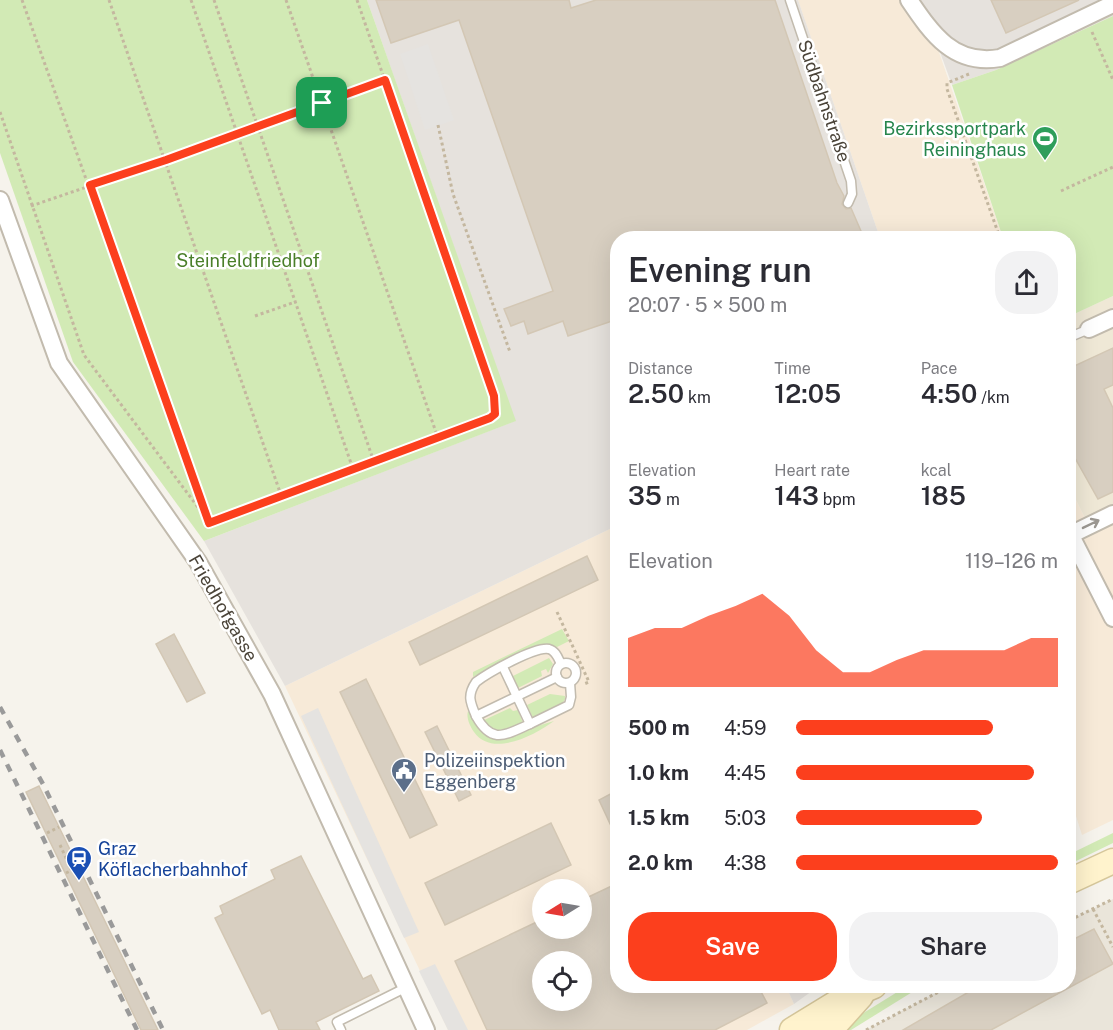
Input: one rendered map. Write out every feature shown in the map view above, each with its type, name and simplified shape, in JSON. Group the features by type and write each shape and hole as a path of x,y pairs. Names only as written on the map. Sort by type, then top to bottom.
{"main road":[{"path":"1076,878 1113,861"},
{"path":"792,1030 841,1000 858,993"},
{"path":"826,1030 835,1025 865,993"}],"street":[{"path":"909,0 931,33 965,57 983,61 1000,58 1113,3"},
{"name":"Friedhofgasse","path":"0,200 59,363 198,562 272,694 426,1030"},
{"path":"1089,329 1113,318"},
{"path":"1076,532 1113,514"},
{"path":"1076,547 1113,618"}],"lane":[{"name":"Südbahnstraße","path":"790,0 851,181 852,194 848,203"},
{"path":"1076,334 1089,329"},
{"path":"561,664 554,652 543,649 476,682 470,691 469,701 483,728 493,735 506,734 569,705 572,690 570,683"},
{"path":"570,663 580,668 575,679 570,683 564,683 557,677 556,671 561,664 570,663"},
{"path":"503,667 530,724"},
{"path":"476,716 557,677"},
{"path":"340,1030 338,1022 405,988"}],"path":[{"path":"22,0 90,185 208,521"},
{"path":"109,0 282,498"},
{"path":"191,0 353,470"},
{"path":"214,0 374,462"},
{"path":"286,0 438,438"},
{"path":"0,112 84,355 209,523 282,498 490,418 495,414 494,396 357,0"},
{"path":"1089,24 1113,80"},
{"path":"972,73 947,83 947,89 998,231"},
{"path":"31,206 166,160 385,80"},
{"path":"438,125 453,194 510,351"},
{"path":"1060,191 1113,167"},
{"path":"255,316 295,302"},
{"path":"557,612 580,668 589,681"},
{"path":"49,823 53,830"},
{"path":"46,833 59,827"},
{"path":"60,845 72,871"},
{"path":"66,873 79,867"},
{"path":"1076,917 1113,899"},
{"path":"1093,909 1113,947"},
{"path":"866,1030 937,993"}],"shaded area":[{"path":"367,0 798,0 878,231 610,231 610,529 285,686 204,541 515,421"},
{"path":"798,0 921,0 1001,231 878,231"},
{"path":"921,0 1113,0 1113,16 996,70 952,85"},
{"path":"428,44 454,120 425,130 400,54"},
{"path":"1113,296 1113,514 1089,526 1076,500 1076,313"},
{"path":"1076,500 1089,526 1113,514 1113,820 1082,835 1076,816"},
{"path":"610,529 610,993 789,993 794,1004 747,1030 448,1030 285,686"},
{"path":"318,708 419,932 404,938 301,716"},
{"path":"1113,899 1113,1030 866,1030 936,993 1076,993 1076,917"},
{"path":"435,964 468,1030 448,1030 419,971"},
{"path":"789,993 809,993 794,1004"}],"green space":[{"name":"Steinfeldfriedhof","path":"0,0 367,0 516,421 204,541 73,362 0,153"},
{"name":"Bezirkssportpark Reininghaus","path":"1113,16 1113,296 1076,313 1076,231 1001,231 952,85 996,70"},
{"path":"562,629 569,641 557,647 537,646 526,650 473,677 473,672"},
{"path":"549,658 553,664 548,673 546,669 541,671 542,676 518,688 513,676"},
{"path":"550,694 565,696 565,699 562,704 533,718 527,705"},
{"path":"510,708 513,711 518,710 523,723 505,732 494,732 482,721"},
{"path":"468,711 484,733 497,738 554,721 514,742 491,743 482,740 474,732 468,719"},
{"path":"1113,833 1113,843 1076,861 1076,851"},
{"path":"896,993 911,993 851,1030 836,1030"}],"building":[{"path":"376,0 569,0 571,8 596,0 775,0 837,183 844,196 842,204 846,209 851,208 861,231 610,231 610,322 568,336 563,321 528,334 524,321 511,326 504,309 553,291 459,20 391,43"},
{"path":"991,0 1079,0 1006,33"},
{"path":"1113,348 1113,385 1104,389 1113,408 1113,492 1098,499 1076,460 1076,365"},
{"path":"587,556 598,580 420,665 409,642"},
{"path":"174,634 205,693 187,702 156,644"},
{"path":"366,679 437,825 410,838 340,692"},
{"path":"437,726 471,795 459,801 425,732"},
{"path":"39,786 158,1030 141,1030 26,792"},
{"path":"610,794 610,824 599,800"},
{"path":"551,823 571,865 542,879 532,879 532,884 445,925 425,883"},
{"path":"301,856 363,979 371,975 379,991 316,1022 320,1030 279,1030 270,1010 262,1014 215,918 223,914 220,906 275,879 271,870"},
{"path":"610,887 610,993 762,993 767,1003 715,1030 487,1030 455,961 532,924 532,939 592,939 592,895"},
{"path":"1094,929 1113,964 1076,984 1076,938"},
{"path":"967,993 1059,993 991,1030 903,1030"}],"railway":[{"path":"0,707 43,784 163,1030"},
{"path":"0,750 137,1030"}],"place":[{"name":"Bezirkssportpark Reininghaus","path":"1045,162"},
{"name":"Polizeiinspektion Eggenberg","path":"404,794"},
{"name":"Graz Köflacherbahnhof","path":"79,882"}],"route":[{"path":"385,80 494,396 495,414 490,418 282,498 209,523 90,185 322,103 385,80"}]}
